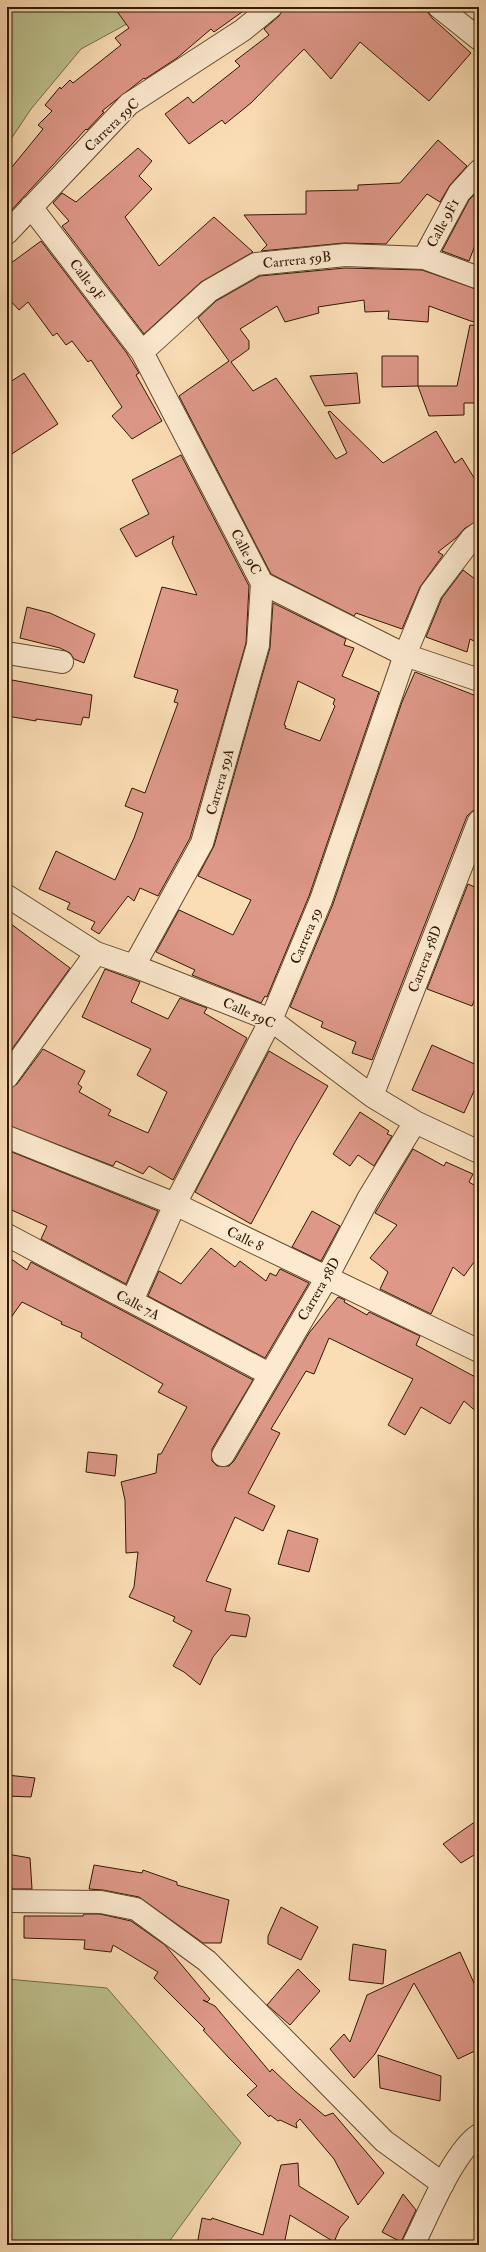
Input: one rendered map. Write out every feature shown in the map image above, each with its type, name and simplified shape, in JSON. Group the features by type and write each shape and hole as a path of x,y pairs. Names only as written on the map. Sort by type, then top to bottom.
{"street":[{"name":"Carrera 59C","path":"7,233 129,104 243,30 271,7"},
{"path":"439,7 479,39"},
{"name":"Calle 9F1","path":"424,258 458,194 479,171"},
{"name":"Calle 9F","path":"31,207 142,352"},
{"name":"Carrera 59B","path":"142,352 209,291 256,264 345,255 424,258 479,278"},
{"name":"Calle 9C","path":"142,352 262,583 405,655 479,680"},
{"name":"Carrera 59","path":"132,1302 175,1204 271,1020 321,900 405,655 431,592 472,538 479,534"},
{"name":"Carrera 59A","path":"134,966 202,843 258,645 262,583"},
{"path":"7,653 62,662"},
{"name":"Carrera 58D","path":"372,1096 479,821"},
{"name":"Calle 59C","path":"7,896 96,953 134,966 271,1020 372,1096 415,1122 479,1152"},
{"path":"7,1077 96,953"},
{"name":"Carrera 58D","path":"223,1455 269,1374 326,1279 368,1199 415,1122"},
{"name":"Calle 8","path":"7,1137 175,1204 326,1279 479,1351"},
{"name":"Calle 7A","path":"7,1235 269,1374"},
{"path":"7,1901 101,1902 136,1909 207,1961 384,2141 443,2184"},
{"path":"413,2245 443,2184 469,2141 479,2135"}],"green space":[{"path":"7,7 158,7 81,49 31,109 7,145"},
{"path":"7,1979 107,1988 241,2143 171,2239 170,2245 7,2245"}],"building":[{"path":"114,7 249,7 214,32 211,29 177,58 145,79 144,78 102,111 104,112 87,130 86,129 7,215 7,173 43,129 38,125 52,111 45,105 60,87 61,89 70,80 73,83 121,45 115,38 129,28"},
{"path":"284,7 424,7 432,18 471,53 429,101 360,42 331,79 304,49 251,103 225,124 222,120 189,144 165,114 188,97 193,103 240,66 235,61 269,35 264,29 279,16"},
{"path":"438,140 467,166 450,185 440,202 427,194 386,244 344,243 261,251 267,245 244,215 306,214 306,191 358,190 358,185 400,183"},
{"path":"138,148 152,161 139,176 152,189 125,217 159,266 214,217 253,252 201,282 144,334 62,226 69,221 53,203 62,193 76,202"},
{"path":"479,190 479,235 469,261 442,251 469,200"},
{"path":"41,241 126,352 139,373 136,375 162,421 132,439 112,416 122,407 91,360 88,362 72,341 66,345 57,333 53,336 28,302 19,310 7,297 7,266"},
{"path":"345,268 422,270 479,290 479,324 429,306 428,322 388,319 389,311 365,312 364,300 318,307 319,313 285,322 277,306 240,329 249,341 249,349 231,362 253,391 276,378 336,459 347,453 328,412 330,411 383,463 436,431 455,463 462,458 479,486 479,521 465,528 456,538 438,552 443,555 420,587 402,629 356,613 354,616 271,574 179,396 229,361 198,318 216,301 260,276"},
{"path":"470,325 479,326 479,403 464,403 464,415 429,416 418,386 457,386"},
{"path":"382,356 418,356 418,386 382,387"},
{"path":"24,373 58,424 7,457 7,384"},
{"path":"357,373 360,403 325,406 310,376"},
{"path":"181,455 249,586 246,643 190,838 158,896 140,888 134,901 128,896 99,934 91,929 95,922 67,909 70,903 39,889 56,851 115,880 134,838 143,813 125,806 132,788 145,793 178,703 174,702 178,690 134,677 162,587 197,595 172,543 174,536 136,557 120,529 149,514 132,480"},
{"path":"463,570 479,582 479,628 476,642 470,639 467,652 426,637 442,598"},
{"path":"273,603 346,639 344,645 354,648 342,676 379,692 309,896 267,997 265,996 261,1003 192,975 195,970 156,952 179,910 233,935 251,900 198,876 214,846 270,648","holes":["298,681 335,699 333,704 335,706 320,741 285,728 286,726 284,725"]},
{"path":"27,607 50,613 95,634 84,663 74,659 70,653 60,648 20,638"},
{"path":"415,672 479,697 479,800 475,809 467,816 372,1060 352,1053 356,1042 321,1027 323,1022 290,1007 333,904 402,702"},
{"path":"12,680 92,695 89,718 83,717 81,725 36,719 36,721 7,716"},
{"path":"468,884 479,889 479,989 472,1006 427,989"},
{"path":"7,921 70,968 7,1056"},
{"path":"105,969 140,982 131,1002 168,1019 180,998 207,1008 204,1013 247,1038 173,1180 149,1166 143,1174 116,1161 113,1166 7,1125 7,1089 17,1084 43,1049 85,1071 78,1084 82,1087 79,1092 111,1110 108,1115 148,1133 167,1092 137,1075 151,1049 82,1017"},
{"path":"432,1045 479,1066 479,1080 464,1113 412,1090"},
{"path":"269,1051 328,1086 295,1142 251,1224 195,1192"},
{"path":"360,1112 389,1131 387,1134 392,1136 374,1166 358,1155 350,1166 333,1154"},
{"path":"413,1149 444,1166 446,1162 473,1174 469,1182 479,1188 479,1255 464,1276 453,1267 431,1314 380,1289 388,1272 370,1258 397,1225 375,1213"},
{"path":"7,1150 158,1211 126,1284 41,1239 47,1226 7,1208"},
{"path":"312,1211 340,1226 321,1261 292,1247"},
{"path":"211,1248 235,1267 240,1261 266,1281 270,1273 276,1276 280,1269 309,1283 265,1358 148,1296 159,1271 181,1284"},
{"path":"7,1256 27,1270 31,1262 253,1380 212,1449 212,1461 217,1466 229,1466 234,1461 309,1333 338,1297 367,1315 369,1312 420,1336 416,1345 479,1379 479,1414 464,1401 450,1424 421,1407 405,1435 388,1425 413,1379 329,1338 314,1374 306,1371 271,1429 280,1433 248,1493 275,1506 263,1531 235,1517 206,1581 231,1589 225,1611 248,1615 250,1618 246,1637 231,1635 213,1657 200,1685 184,1672 173,1666 192,1631 173,1621 175,1617 129,1597 134,1587 138,1552 126,1553 125,1500 121,1482 156,1473 158,1454 161,1454 187,1407 158,1392 163,1384 81,1337 82,1333 61,1324 62,1322 22,1302 7,1323"},
{"path":"88,1452 117,1455 115,1476 86,1472"},
{"path":"288,1530 318,1539 309,1572 278,1564"},
{"path":"7,1775 35,1778 31,1797 7,1796"},
{"path":"479,1819 479,1852 461,1863 443,1844"},
{"path":"7,1854 30,1858 32,1889 12,1889"},
{"path":"94,1865 142,1873 143,1870 177,1882 177,1885 229,1900 221,1943 203,1943 139,1897 103,1890 89,1889"},
{"path":"281,1907 318,1927 301,1960 268,1944 268,1936"},
{"path":"84,1914 100,1914 131,1921 165,1945 210,1999 207,2002 215,2006 270,2072 272,2069 325,2116 333,2113 384,2173 358,2205 334,2159 300,2119 296,2123 297,2128 280,2120 278,2121 270,2115 269,2117 247,2095 257,2086 203,2030 205,2029 154,1978 158,1972 113,1945 111,1952 84,1949 85,1940 24,1938 24,1916 83,1916"},
{"path":"353,1944 386,1950 383,1984 349,1980"},
{"path":"460,1952 479,1994 479,2049 458,2059 414,1983 375,2054 354,2078 330,2049 344,2034 350,2042 367,1995"},
{"path":"298,1969 320,1991 290,2025 267,2005"},
{"path":"378,2055 441,2076 440,2101 380,2088"},
{"path":"298,2163 299,2186 349,2217 340,2228 334,2242 290,2215 284,2245 197,2245 202,2218 211,2220 212,2218 263,2235 281,2165"},
{"path":"403,2194 416,2210 401,2242 382,2232"}]}
